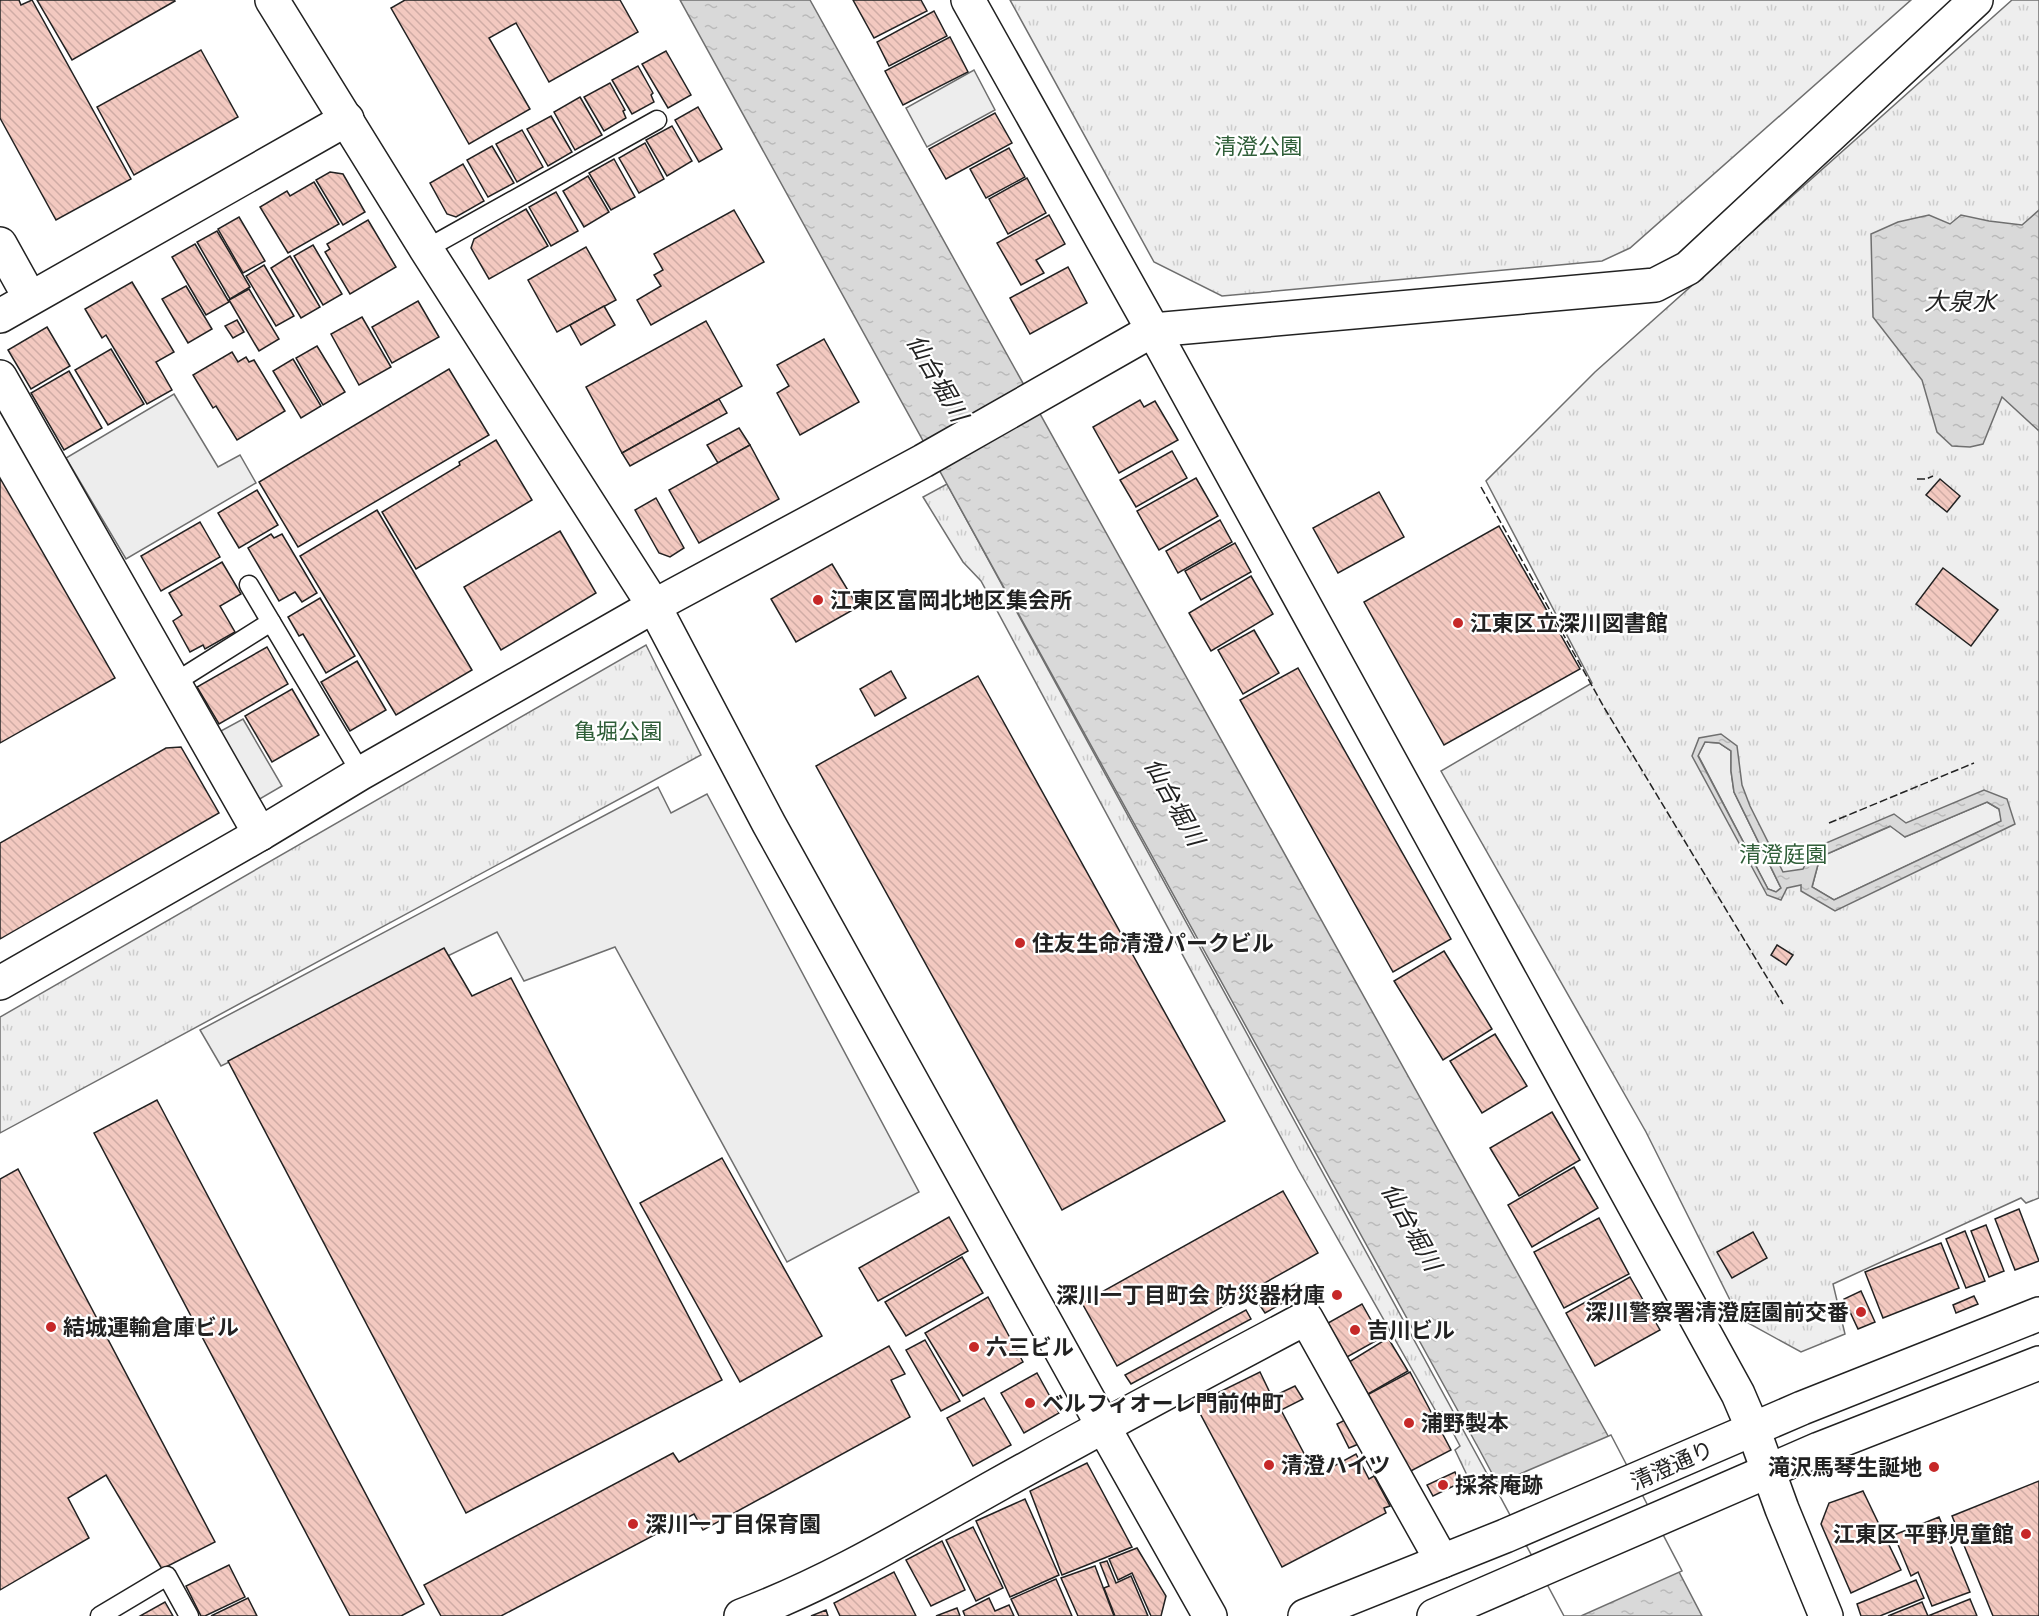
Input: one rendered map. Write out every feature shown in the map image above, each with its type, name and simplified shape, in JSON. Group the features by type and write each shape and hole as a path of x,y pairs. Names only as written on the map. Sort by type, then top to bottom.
{"street":[{"path":"272,0 426,249 654,606 769,824 1210,1616"},
{"path":"968,0 1153,330 1738,1394 1826,1616"},
{"path":"0,983 654,606 923,461 1153,330 1655,285 1688,267 1976,0"},
{"path":"0,316 346,119"},
{"path":"0,244 30,298"},
{"path":"0,377 260,834"},
{"name":"清澄通り","path":"1305,1616 1505,1536 1802,1408 2039,1314"},
{"path":"741,1616 835,1575 1103,1426 1306,1318 1442,1561"},
{"name":"清澄通り","path":"1434,1616 1819,1449 2039,1363"}],"lane":[{"path":"426,249 657,120"},
{"path":"249,585 361,773"},
{"path":"174,683 271,622"},
{"path":"100,1616 167,1576 189,1616"}],"green space":[{"name":"清澄公園","path":"1010,0 1911,0 1630,248 1602,261 1222,296 1154,262"},
{"name":"清澄庭園","path":"2012,0 2039,0 2039,1198 2026,1203 2021,1198 1833,1284 1845,1334 1801,1352 1739,1318 1646,1132 1441,771 1592,683 1486,481 1595,372"},
{"path":"947,484 1491,1481 1475,1492 1455,1450 1460,1446 1442,1412 1438,1415 1298,1169 981,581 963,562 923,497"},
{"name":"亀堀公園","path":"646,645 701,755 0,1133 0,1017"},
{"path":"1705,742 1719,743 1731,751 1734,792 1781,888 1776,892 1768,889 1698,755"},
{"path":"1987,802 1999,809 2002,821 1834,900 1812,887 1820,857 1891,826 1905,837"}],"shaded area":[{"path":"974,70 995,110 927,147 906,108"},
{"path":"174,394 218,467 240,455 256,483 126,559 66,458"},
{"path":"243,719 282,786 258,800 219,732"},
{"path":"658,787 671,813 707,794 919,1192 787,1262 615,947 524,981 497,932 221,1066 200,1030"}],"water":[{"name":"仙台堀川","path":"680,0 810,0 1607,1434 1702,1616 1568,1616 1479,1449"},
{"name":"大泉水","path":"2039,210 2039,431 2002,397 1983,444 1970,447 1952,446 1937,432 1922,380 1873,317 1871,234 1898,222 1929,215 1950,224 1961,215 2022,225"},
{"path":"1721,734 1737,746 1742,785 1783,872 1803,869 1812,849 1894,814 1906,823 1984,790 2007,799 2015,824 1835,911 1801,891 1801,885 1787,888 1781,900 1767,895 1692,756 1699,738","holes":["1705,742 1719,743 1731,751 1734,792 1781,888 1776,892 1768,889 1698,756","1987,802 1999,809 2001,821 1834,900 1812,887 1820,857 1890,826 1905,837"]}],"pier":[{"path":"1611,1435 1682,1571 1581,1616 1564,1616 1494,1485"}],"building":[{"path":"0,0 19,0 21,5 32,0 131,179 56,220 0,118"},
{"path":"37,0 174,0 175,1 72,60"},
{"path":"405,0 620,0 638,32 549,82 516,23 489,38 530,109 469,144 391,8"},
{"path":"853,0 921,0 927,11 874,38"},
{"path":"934,11 947,36 889,66 877,42"},
{"path":"950,37 968,72 903,105 885,71"},
{"path":"201,50 238,117 134,175 97,107"},
{"path":"666,51 691,95 668,108 642,64"},
{"path":"638,66 653,93 651,95 654,102 632,114 612,80"},
{"path":"610,83 625,110 623,111 626,118 604,131 584,97"},
{"path":"580,97 602,135 575,150 554,112"},
{"path":"698,107 722,149 699,162 675,120"},
{"path":"995,113 1012,143 946,179 929,149"},
{"path":"551,116 572,152 548,166 527,129"},
{"path":"672,126 692,161 667,176 646,140"},
{"path":"522,130 543,167 517,182 496,144"},
{"path":"645,143 664,179 639,193 619,158"},
{"path":"492,146 514,183 488,197 467,160"},
{"path":"1009,148 1025,177 986,198 970,169"},
{"path":"614,159 635,197 611,210 589,173"},
{"path":"463,164 484,201 456,217 447,214 430,183"},
{"path":"330,172 343,174 365,212 343,225 316,180"},
{"path":"588,176 609,212 584,227 563,191"},
{"path":"1027,178 1046,213 1008,234 989,199"},
{"path":"314,182 339,224 288,253 260,207 287,191 290,196"},
{"path":"556,192 578,231 551,246 529,207"},
{"path":"526,209 548,246 489,279 471,248 474,239"},
{"path":"734,210 764,262 651,325 637,300 661,286 654,275 663,270 654,254"},
{"path":"1049,215 1065,244 1036,260 1044,273 1021,285 997,243"},
{"path":"239,217 265,261 243,273 218,229"},
{"path":"368,220 396,267 350,294 325,252 330,249 327,244"},
{"path":"217,231 250,287 230,299 197,242"},
{"path":"195,244 229,302 206,315 172,257"},
{"path":"313,245 342,294 323,305 294,256"},
{"path":"586,247 616,300 557,332 528,280"},
{"path":"290,256 320,307 301,318 271,268"},
{"path":"264,265 294,316 276,326 246,276"},
{"path":"1068,267 1087,303 1030,334 1010,298"},
{"path":"132,282 174,352 156,362 172,390 147,404 106,335 102,338 85,309"},
{"path":"186,286 212,329 188,343 162,299"},
{"path":"249,289 279,339 259,351 229,300"},
{"path":"418,301 439,337 392,363 372,327"},
{"path":"604,306 615,325 581,345 570,325"},
{"path":"362,317 391,367 359,385 331,334"},
{"path":"237,320 244,332 233,338 225,326"},
{"path":"706,321 742,386 622,453 586,387"},
{"path":"47,327 70,366 31,389 8,350"},
{"path":"824,339 859,402 800,435 777,393 789,386 777,365"},
{"path":"317,346 345,392 323,405 296,358"},
{"path":"111,349 144,404 108,425 75,370"},
{"path":"232,352 238,362 246,357 249,362 254,360 285,411 237,440 216,406 213,408 193,375"},
{"path":"293,359 321,406 301,418 273,371"},
{"path":"449,369 489,435 298,547 259,482"},
{"path":"69,371 102,428 64,450 31,393"},
{"path":"719,399 727,413 630,466 622,453"},
{"path":"1140,400 1144,407 1155,401 1178,440 1119,473 1093,427"},
{"path":"739,428 750,445 718,463 707,445"},
{"path":"496,440 532,500 416,569 382,512 460,465 459,462"},
{"path":"750,445 779,499 699,543 669,490"},
{"path":"1172,451 1187,478 1136,507 1120,480"},
{"path":"0,478 115,678 0,743"},
{"path":"1196,478 1218,516 1159,550 1137,511"},
{"path":"1940,479 1960,496 1947,512 1926,495"},
{"path":"257,490 278,525 239,548 218,513"},
{"path":"1379,492 1404,537 1338,573 1313,528"},
{"path":"656,498 684,548 670,557 659,553 635,510"},
{"path":"377,510 472,670 396,715 300,556"},
{"path":"1220,520 1232,542 1178,573 1166,551"},
{"path":"200,522 220,557 161,591 141,556"},
{"path":"1499,526 1580,669 1444,745 1364,602"},
{"path":"560,531 596,593 501,650 464,587"},
{"path":"271,534 274,538 282,534 317,593 302,602 295,592 279,601 248,548"},
{"path":"1235,543 1251,572 1201,600 1185,571"},
{"path":"222,562 241,594 220,606 235,632 205,649 203,645 190,652 173,621 182,615 169,593"},
{"path":"832,564 858,607 796,642 771,599"},
{"path":"1943,568 1998,610 1971,646 1916,604"},
{"path":"1251,576 1273,614 1211,651 1189,613"},
{"path":"320,598 355,656 326,673 303,634 299,636 288,617"},
{"path":"1254,630 1279,673 1243,694 1218,650"},
{"path":"267,647 288,684 219,724 197,687"},
{"path":"357,661 386,710 350,731 321,682"},
{"path":"1298,668 1451,939 1393,972 1240,700"},
{"path":"891,671 906,698 875,716 860,689"},
{"name":"住友生命清澄パークビル","path":"978,676 1225,1121 1062,1210 816,766"},
{"path":"292,689 319,735 272,762 245,716"},
{"path":"181,747 219,813 0,939 0,843 166,748"},
{"path":"1777,945 1793,955 1786,965 1771,955"},
{"path":"444,948 472,996 511,978 722,1380 466,1513 228,1061"},
{"path":"1444,951 1492,1029 1443,1060 1394,981"},
{"path":"1495,1034 1527,1086 1482,1113 1450,1061"},
{"path":"157,1100 424,1604 401,1616 350,1616 94,1133"},
{"path":"1552,1112 1580,1160 1519,1196 1490,1148"},
{"path":"722,1158 822,1336 740,1382 640,1203"},
{"path":"1574,1167 1598,1208 1532,1247 1508,1205"},
{"name":"結城運輸倉庫ビル","path":"18,1169 215,1542 162,1569 106,1475 68,1498 89,1538 0,1590 0,1179"},
{"path":"1283,1191 1318,1253 1117,1366 1082,1303"},
{"path":"2019,1209 2039,1261 2015,1270 1995,1219"},
{"path":"949,1217 968,1251 878,1301 859,1268"},
{"path":"1599,1218 1629,1274 1564,1308 1534,1252"},
{"path":"1986,1225 2004,1271 1989,1277 1971,1231"},
{"path":"1965,1231 1985,1281 1966,1288 1946,1239"},
{"path":"1753,1232 1767,1258 1732,1278 1717,1252"},
{"path":"1941,1243 1959,1288 1883,1318 1865,1272"},
{"path":"962,1257 983,1293 906,1336 885,1302"},
{"path":"1630,1277 1660,1330 1595,1366 1566,1313"},
{"path":"1297,1283 1302,1292 1265,1313 1259,1304"},
{"path":"1861,1291 1875,1322 1858,1329 1844,1299"},
{"path":"1974,1296 1978,1304 1956,1313 1953,1305"},
{"name":"六三ビル","path":"988,1297 1023,1362 963,1396 925,1333"},
{"name":"吉川ビル","path":"1362,1304 1381,1338 1347,1357 1328,1323"},
{"path":"1246,1310 1251,1319 1131,1384 1125,1375"},
{"path":"1388,1338 1408,1371 1368,1394 1349,1362"},
{"path":"925,1340 960,1401 941,1411 906,1350"},
{"path":"889,1346 905,1374 891,1380 910,1417 703,1530 694,1514 501,1616 441,1616 424,1585 673,1453 679,1462"},
{"name":"清澄ハイツ","path":"1260,1372 1272,1397 1295,1386 1303,1399 1281,1410 1316,1476 1356,1454 1369,1479 1374,1476 1390,1506 1384,1508 1386,1513 1282,1567 1195,1404"},
{"name":"浦野製本","path":"1410,1372 1451,1450 1407,1473 1367,1395"},
{"name":"ベルフィオーレ門前仲町","path":"1037,1373 1059,1413 1024,1433 1001,1393"},
{"path":"984,1398 1011,1445 973,1466 947,1418"},
{"path":"1349,1418 1361,1443 1349,1448 1337,1424"},
{"path":"1087,1463 1132,1547 1062,1575 1030,1491"},
{"path":"1455,1472 1460,1483 1433,1496 1427,1485"},
{"path":"2039,1481 2039,1616 1993,1616 1952,1516"},
{"path":"1863,1491 1901,1570 1851,1593 1821,1524 1829,1503"},
{"path":"1025,1499 1059,1575 1010,1597 976,1521"},
{"path":"1939,1517 1970,1592 1932,1606 1918,1572 1911,1576 1894,1535"},
{"path":"973,1527 1003,1588 976,1601 946,1540"},
{"path":"942,1541 965,1590 931,1606 906,1560"},
{"path":"1137,1548 1166,1596 1161,1616 1151,1616 1132,1573 1118,1580 1109,1559"},
{"path":"1107,1561 1116,1583 1131,1576 1148,1616 1115,1616 1104,1588 1109,1586 1100,1563"},
{"path":"229,1565 245,1597 201,1616 186,1586"},
{"path":"1095,1566 1114,1616 1078,1616 1061,1578"},
{"path":"894,1572 916,1616 840,1616 834,1603"},
{"path":"1056,1579 1072,1616 1019,1616 1011,1599"},
{"path":"1916,1580 1924,1598 1880,1616 1861,1616 1857,1604"},
{"path":"248,1598 257,1616 211,1616"},
{"path":"989,1598 995,1611 1009,1605 1014,1616 965,1616 963,1611"},
{"path":"1970,1599 1977,1616 1928,1616"},
{"path":"165,1602 173,1616 140,1616"},
{"path":"1922,1602 1928,1616 1888,1616"},
{"path":"957,1608 960,1616 936,1616"},
{"path":"826,1610 828,1616 811,1616"}],"fence":[{"path":"1917,479 1933,476"},
{"path":"1481,487 1605,709 1783,1004"},
{"path":"1829,823 1974,763"}],"place":[{"name":"江東区富岡北地区集会所","path":"818,600"},
{"name":"江東区立深川図書館","path":"1458,623"},
{"name":"住友生命清澄パークビル","path":"1020,943"},
{"name":"深川一丁目町会 防災器材庫","path":"1337,1295"},
{"name":"深川警察署清澄庭園前交番","path":"1861,1312"},
{"name":"結城運輸倉庫ビル","path":"51,1327"},
{"name":"吉川ビル","path":"1355,1330"},
{"name":"六三ビル","path":"974,1347"},
{"name":"ベルフィオーレ門前仲町","path":"1030,1403"},
{"name":"浦野製本","path":"1409,1423"},
{"name":"清澄ハイツ","path":"1269,1465"},
{"name":"滝沢馬琴生誕地","path":"1934,1467"},
{"name":"採茶庵跡","path":"1443,1485"},
{"name":"深川一丁目保育園","path":"633,1524"},
{"name":"江東区 平野児童館","path":"2026,1534"}]}
